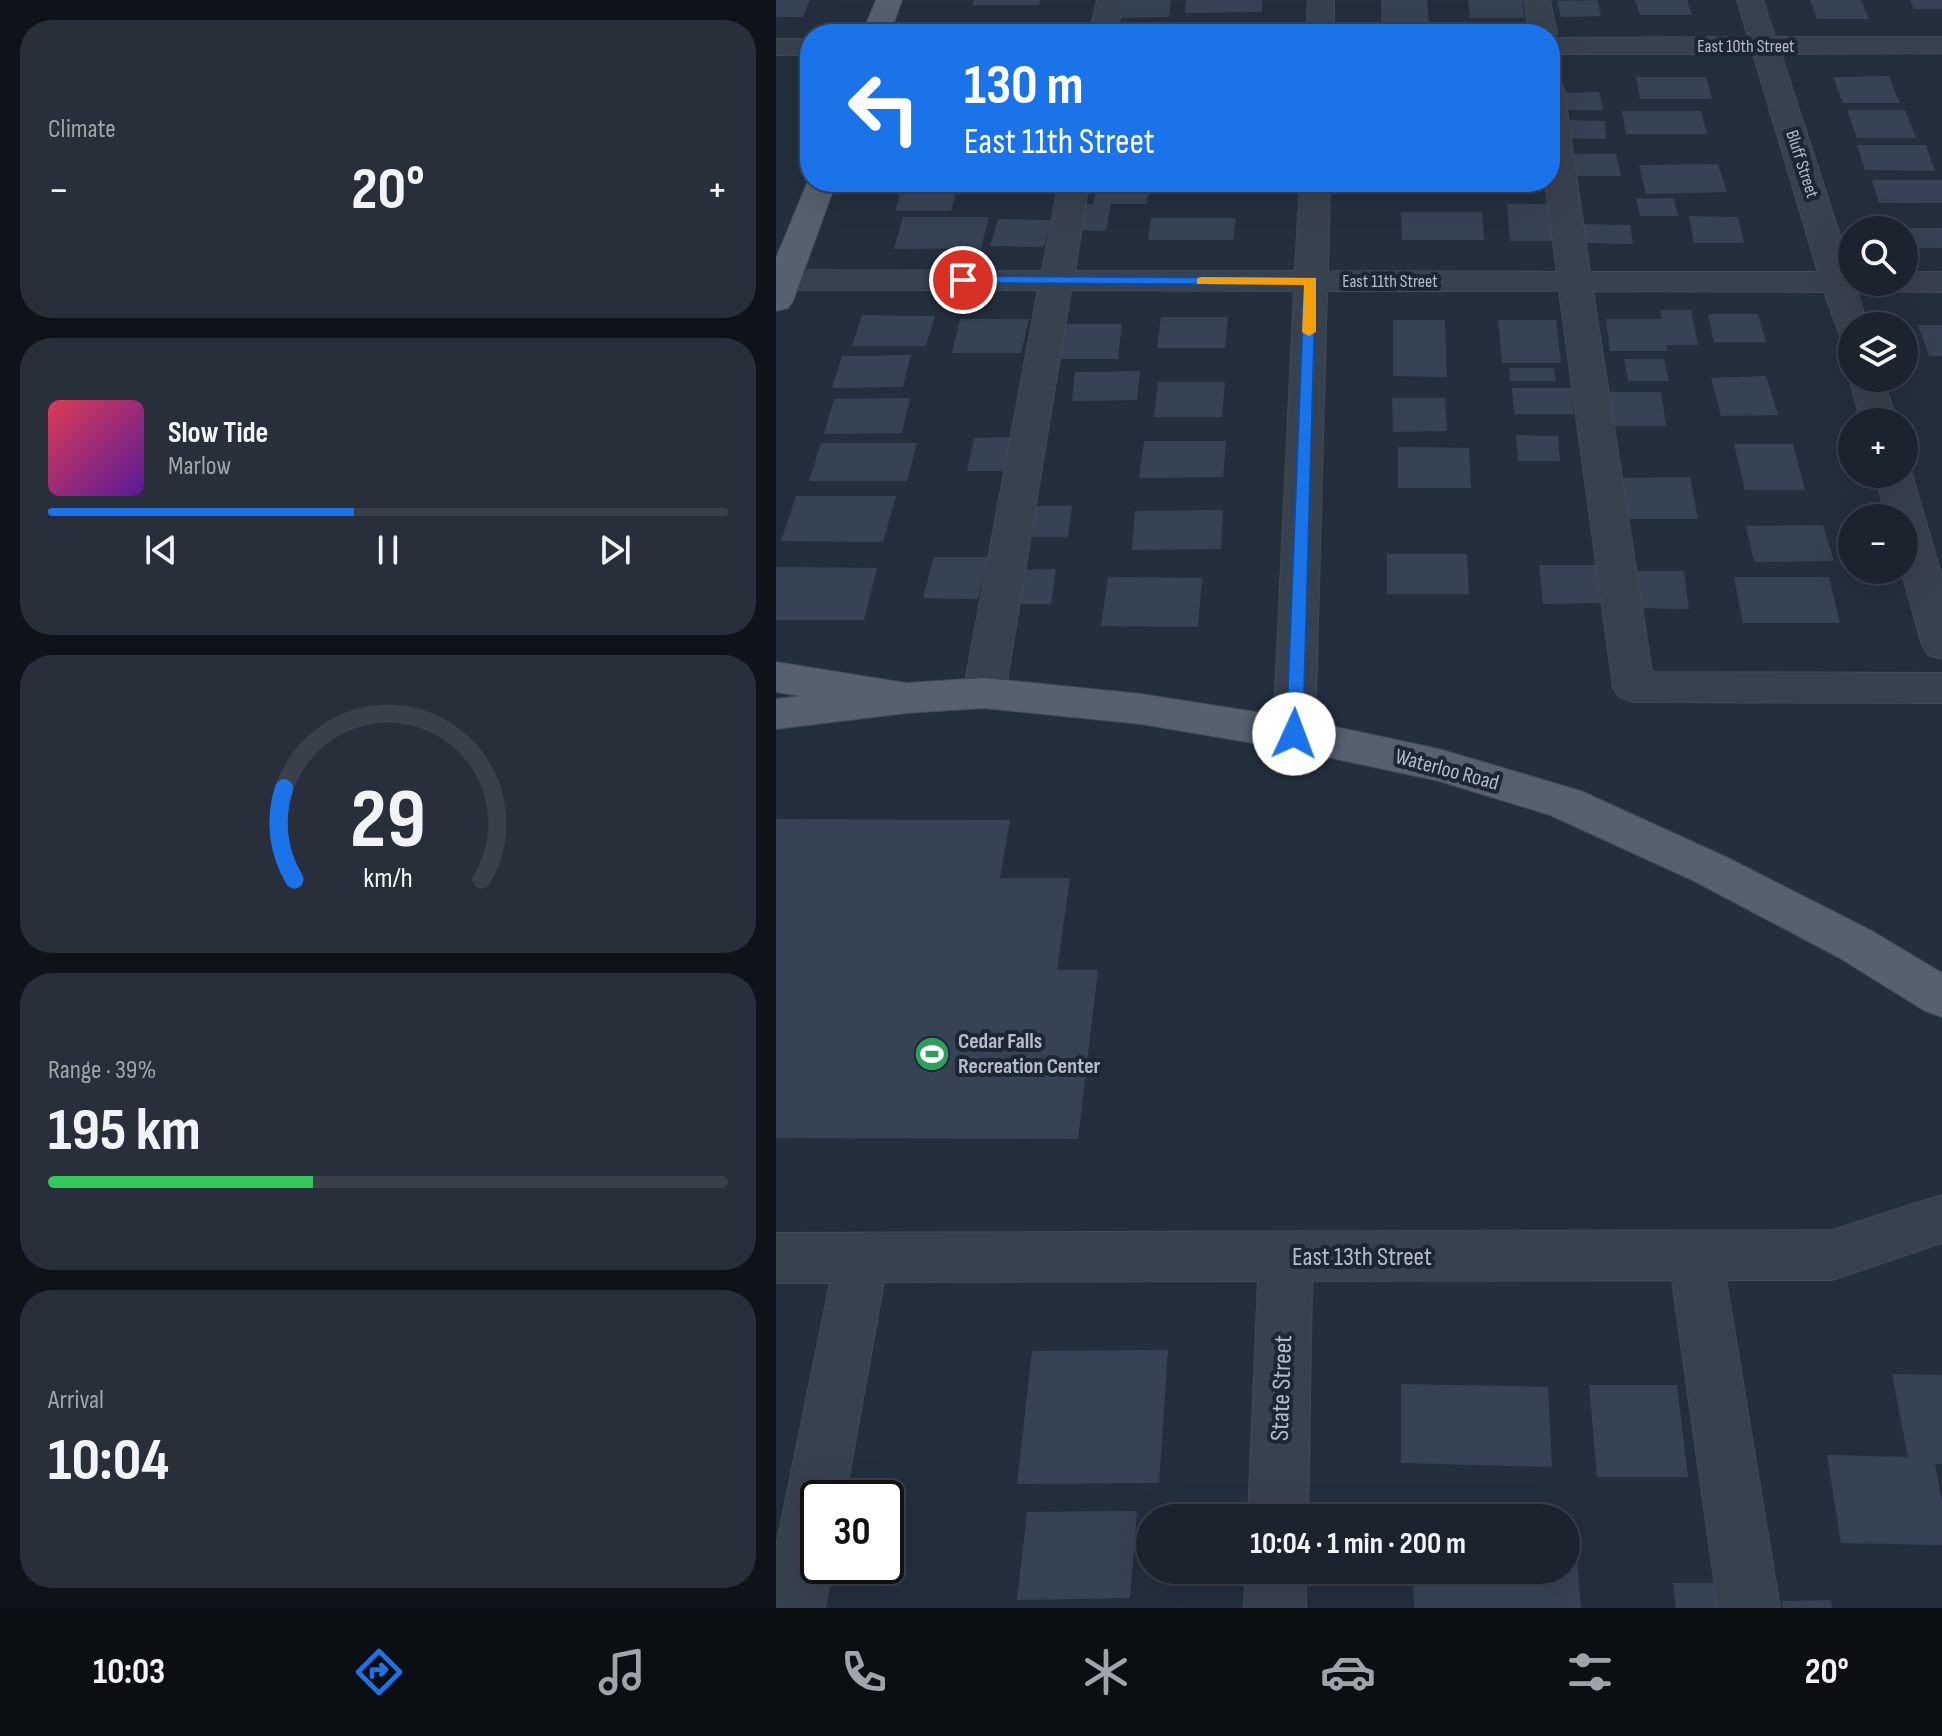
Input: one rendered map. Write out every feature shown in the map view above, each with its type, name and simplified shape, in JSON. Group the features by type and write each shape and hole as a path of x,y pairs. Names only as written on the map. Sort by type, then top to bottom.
{"main road":[{"path":"880,24 889,0"},
{"path":"779,287 817,192"},
{"name":"Waterloo Road","path":"776,677 906,698"},
{"name":"Waterloo Road","path":"776,714 906,698 984,693 1141,709 1294,734 1439,765 1565,803 1710,869 1815,924 1942,997"}],"street":[{"path":"1105,24 1110,0"},
{"path":"1320,24 1321,0"},
{"path":"1537,0 1541,24"},
{"name":"Bluff Street","path":"1750,0 1838,249"},
{"name":"East 10th Street","path":"1560,46 1942,45"},
{"path":"776,47 800,47"},
{"path":"1560,181 1634,687 1942,688"},
{"path":"984,693 1072,192"},
{"path":"1294,734 1315,192"},
{"name":"East 11th Street","path":"779,287 1055,280 1838,282"},
{"name":"East 11th Street","path":"1918,282 1942,282"},
{"path":"1897,488 1942,645"},
{"name":"East 13th Street","path":"776,1258 1832,1255 1942,1219"},
{"path":"1695,1256 1749,1608"},
{"path":"794,1608 862,1258"},
{"name":"State Street","path":"1278,1504 1286,1258"},
{"path":"1275,1608 1276,1584"}],"building":[{"path":"776,0 810,0 803,17 776,17"},
{"path":"974,0 1040,0 1039,5 972,5"},
{"path":"1124,0 1171,0 1169,17 1121,18"},
{"path":"1186,0 1262,0 1262,12 1185,13"},
{"path":"1381,0 1427,0 1429,22 1381,22"},
{"path":"1468,0 1522,0 1524,18 1470,18"},
{"path":"1597,0 1601,16 1561,17 1557,1"},
{"path":"1635,0 1687,0 1692,15 1640,15"},
{"path":"1810,0 1861,0 1869,19 1817,19"},
{"path":"1910,0 1942,0 1942,9 1914,9"},
{"path":"1889,76 1900,103 1843,103 1833,77"},
{"path":"1636,77 1706,77 1712,99 1640,99"},
{"path":"1599,92 1603,110 1564,110 1561,93"},
{"path":"1847,110 1905,110 1916,138 1857,138"},
{"path":"1622,111 1701,111 1707,134 1626,134"},
{"path":"1564,120 1605,121 1606,139 1566,138"},
{"path":"1857,145 1926,145 1935,171 1865,170"},
{"path":"1570,154 1616,154 1621,176 1573,176"},
{"path":"1718,164 1727,192 1646,194 1639,165"},
{"path":"1872,180 1942,180 1942,203 1879,203"},
{"path":"901,192 956,192 951,211 895,211"},
{"path":"1096,192 1149,192 1147,204 1111,204 1106,231 1076,230 1081,204 1093,204"},
{"path":"1674,198 1678,216 1640,216 1636,199"},
{"path":"1507,204 1548,204 1553,241 1510,241"},
{"path":"1401,212 1482,212 1484,240 1402,240"},
{"path":"1689,216 1738,217 1744,243 1694,243"},
{"path":"903,217 989,217 981,248 894,249"},
{"path":"1151,218 1236,218 1233,240 1148,240"},
{"path":"998,219 1051,220 1044,247 990,246"},
{"path":"1578,224 1630,225 1633,244 1581,243"},
{"path":"1918,228 1942,228 1942,248 1918,248"},
{"path":"1660,310 1691,310 1698,345 1666,345 1668,351 1610,351 1606,319 1662,319"},
{"path":"1708,314 1758,314 1766,342 1714,342"},
{"path":"862,315 935,316 926,346 852,346"},
{"path":"1161,317 1228,317 1225,348 1157,348"},
{"path":"960,319 1029,319 1021,353 952,353"},
{"path":"1393,320 1445,320 1447,377 1393,376"},
{"path":"1498,320 1556,320 1561,363 1502,363"},
{"path":"1057,324 1122,324 1118,359 1051,359"},
{"path":"1918,325 1942,325 1942,356 1929,356"},
{"path":"911,355 903,387 832,388 842,356"},
{"path":"1624,359 1664,359 1669,381 1628,381"},
{"path":"1509,368 1554,368 1556,381 1510,381"},
{"path":"1140,371 1137,400 1072,401 1075,372"},
{"path":"1766,376 1778,415 1721,416 1711,378"},
{"path":"1158,382 1225,382 1222,417 1154,417"},
{"path":"1512,388 1571,388 1574,414 1514,414"},
{"path":"1603,392 1661,392 1666,426 1607,426"},
{"path":"910,398 902,433 824,434 834,399"},
{"path":"1392,398 1445,398 1447,431 1393,432"},
{"path":"1516,435 1558,436 1560,461 1518,461"},
{"path":"1011,437 1005,471 967,471 974,438"},
{"path":"1144,441 1226,441 1223,477 1139,478"},
{"path":"821,443 917,443 907,481 809,481"},
{"path":"1734,444 1793,444 1805,490 1745,490"},
{"path":"1398,447 1469,448 1471,488 1398,488"},
{"path":"1690,477 1698,519 1621,519 1614,478"},
{"path":"796,496 896,496 883,542 781,541"},
{"path":"1030,506 1072,506 1068,537 1025,537"},
{"path":"1223,510 1221,549 1132,550 1135,511"},
{"path":"1823,525 1834,561 1754,562 1746,526"},
{"path":"1387,554 1467,554 1469,594 1387,594"},
{"path":"934,557 988,557 978,599 923,598"},
{"path":"1539,565 1601,565 1607,603 1543,604"},
{"path":"776,567 877,568 864,620 776,620"},
{"path":"1056,569 1051,604 1010,604 1016,570"},
{"path":"1630,571 1684,571 1689,609 1635,608"},
{"path":"1108,577 1202,578 1198,627 1101,626"},
{"path":"1734,577 1829,577 1840,623 1743,623"},
{"name":"Cedar Falls Recreation Center","path":"776,819 1010,820 1000,878 1070,878 1057,970 1098,970 1078,1139 776,1138"},
{"path":"1168,1350 1159,1483 1017,1484 1032,1351"},
{"path":"1892,1374 1942,1375 1942,1464 1935,1464 1942,1503 1942,1545 1841,1543 1827,1455 1908,1457"},
{"path":"1401,1384 1548,1387 1552,1467 1401,1463"},
{"path":"1589,1385 1677,1385 1688,1477 1597,1477"},
{"path":"1136,1511 1130,1598 1017,1600 1027,1512"},
{"path":"1673,1583 1726,1583 1730,1608 1676,1608"},
{"path":"1413,1584 1579,1584 1581,1608 1414,1608"},
{"path":"1831,1600 1832,1608 1783,1608 1782,1601"}],"slow traffic":[{"path":"1202,281 1311,281 1309,332"}],"place":[{"name":"Cedar Falls Recreation Center","path":"932,1054"}],"route":[{"path":"963,280 1311,281 1294,734"}]}
